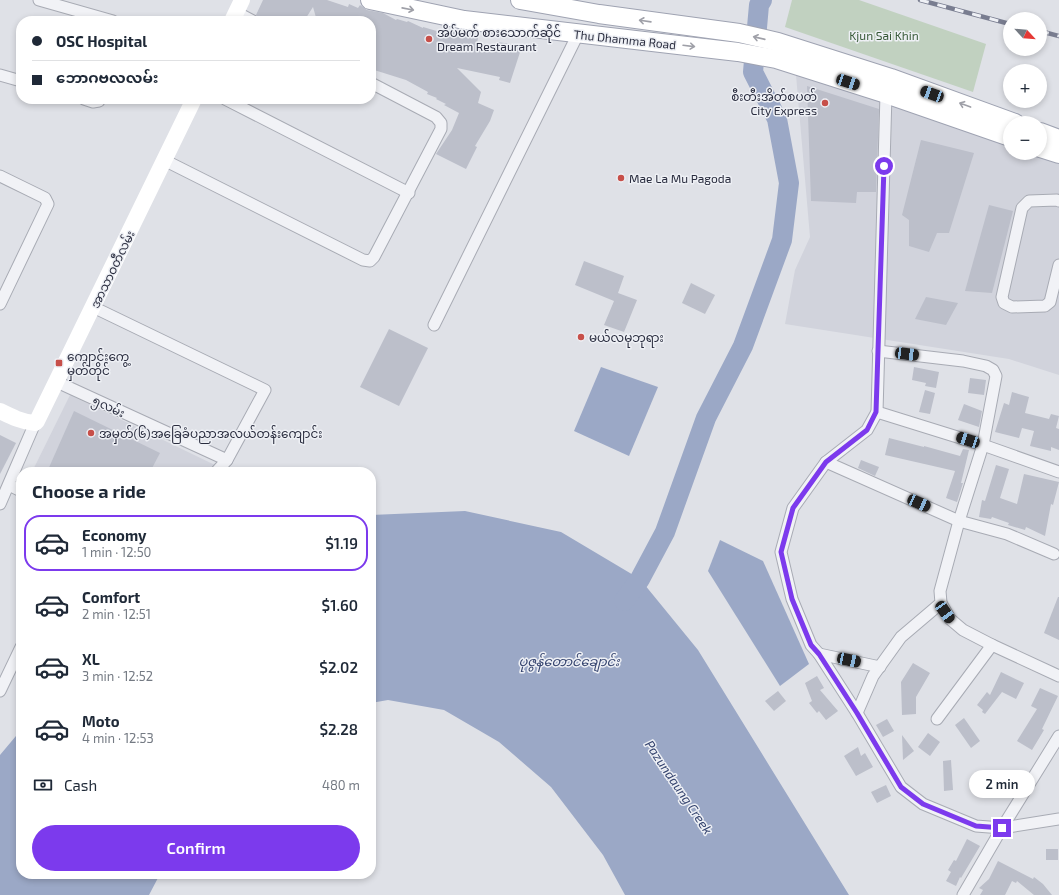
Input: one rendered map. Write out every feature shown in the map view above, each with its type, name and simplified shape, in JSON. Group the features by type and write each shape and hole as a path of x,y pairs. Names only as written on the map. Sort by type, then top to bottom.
{"main road":[{"name":"Thu Dhamma Road","path":"370,0 464,20 738,52 777,50"},
{"name":"Thu Dhamma Road","path":"520,0 599,14 740,34 777,50"},
{"path":"777,50 888,86 986,121 1003,132"},
{"name":"အာသာဝတီလမ်း","path":"35,423 57,382 192,104"},
{"path":"986,121 1003,122"},
{"path":"1047,135 1059,139"},
{"path":"1047,150 1059,154"},
{"path":"0,411 19,420 35,423"}],"street":[{"path":"39,0 95,16"},
{"path":"434,326 578,34"},
{"path":"0,75 16,80"},
{"path":"164,160 363,260 370,261 374,257 441,129 441,123 436,118 376,86"},
{"path":"888,86 876,412 867,430 826,462 793,508 781,552 792,599 811,645 819,654 857,713 901,787 923,804 976,826 1002,828 1059,819"},
{"path":"235,104 408,193"},
{"path":"0,176 45,198 48,204 0,304"},
{"path":"1058,198 1030,201 1022,208 1002,297 1004,303 1012,307 1045,306 1050,302 1059,265"},
{"path":"93,307 265,390 227,460 221,467"},
{"path":"878,351 963,361 986,366 993,370 996,376 983,445 959,521 940,591 941,603 950,619 963,630 1059,676"},
{"name":"၅လမ်း","path":"57,382 227,460"},
{"path":"876,412 983,445 1059,472"},
{"path":"17,467 35,423"},
{"path":"826,462 959,521 1007,534 1054,554"},
{"path":"0,504 16,468"},
{"path":"9,485 16,488"},
{"path":"857,713 873,676 902,637 941,603"},
{"path":"937,719 992,645"},
{"path":"819,654 880,667"},
{"path":"0,691 16,657"},
{"path":"963,895 1002,828 1059,736"}],"shaded area":[{"path":"796,75 903,108 1003,144 1003,160 1047,160 1059,164 1059,375 1009,359 785,324 795,270 810,237"},
{"path":"70,395 217,466 216,467 34,467"}],"green space":[{"name":"Kjun Sai Khin","path":"792,0 859,0 986,44 973,92 785,27"}],"water":[{"path":"601,367 658,387 629,456 574,431"},
{"name":"ပုဇွန်တောင်ချောင်း","path":"465,511 561,532 640,579 698,650 849,895 625,895 603,855 551,787 499,742 444,710 388,700 376,702 376,515"},
{"path":"720,540 763,561 809,664 780,686 708,571"},
{"path":"16,736 16,879 157,879 149,895 0,895 0,755"}],"building":[{"path":"263,0 327,0 348,7 349,4 358,8 360,5 367,10 383,13 396,20 408,21 423,28 440,32 441,30 451,34 452,30 478,38 477,43 497,46 498,42 522,46 510,83 499,80 500,77 457,68 481,92 478,103 494,110 490,121 475,146 477,147 466,169 436,154 452,130 459,113 444,105 446,104 436,99 437,98 427,94 428,92 406,80 376,71 376,16 316,16 313,7 307,16 256,15"},
{"path":"807,86 879,109 876,192 857,192 856,203 811,201"},
{"path":"921,140 974,153 949,233 937,233 929,252 909,246 909,220 902,215"},
{"path":"989,205 1013,211 992,293 965,291"},
{"path":"584,261 624,276 618,293 637,300 624,332 604,325 614,301 575,285"},
{"path":"691,283 715,295 705,314 682,303"},
{"path":"926,297 958,303 946,325 915,319"},
{"path":"389,329 428,348 399,406 360,387"},
{"path":"914,367 939,372 936,388 925,386 926,383 912,380"},
{"path":"970,378 986,380 984,395 968,393"},
{"path":"925,390 935,393 930,414 919,412"},
{"path":"1012,392 1029,397 1025,413 1049,419 1051,414 1059,416 1056,428 1059,429 1059,450 1051,447 1051,451 1030,446 1034,431 1022,428 1019,438 995,432 1004,403 1009,405"},
{"path":"964,404 982,411 979,427 958,420"},
{"name":"အမှတ်(၆)အခြေခံပညာအလယ်တန်းကျောင်း","path":"74,411 160,453 153,467 49,467"},
{"path":"0,435 16,443 0,474"},
{"path":"889,438 960,456 963,449 969,450 961,483 963,483 957,502 946,498 955,471 885,455"},
{"path":"861,460 879,467 875,476 858,468"},
{"path":"996,465 1009,469 1000,498 1017,504 1024,474 1059,482 1053,505 1051,504 1045,536 1026,527 1025,530 1008,525 1009,523 992,517 991,519 979,517 982,500 985,501"},
{"path":"1059,597 1059,640 1044,633"},
{"path":"913,663 930,673 916,697 916,714 902,715 901,682"},
{"path":"1001,672 1024,683 1016,699 1002,692 985,714 977,705 987,692 990,695"},
{"path":"817,676 824,688 820,690 838,711 826,720 819,711 817,713 809,703 812,701 805,683"},
{"path":"1040,688 1058,696 1042,729 1044,730 1032,750 1017,741 1037,709 1031,706"},
{"path":"778,691 786,701 774,711 765,701"},
{"path":"964,718 980,741 971,748 955,725"},
{"path":"887,719 894,731 883,737 876,725"},
{"path":"928,733 940,742 930,756 918,747"},
{"path":"902,735 914,751 903,760"},
{"path":"858,747 861,756 865,753 873,767 856,776 844,756"},
{"path":"951,760 953,790 944,791 943,761"},
{"path":"886,785 891,796 877,803 871,792"},
{"path":"967,839 980,846 961,878 960,877 956,886 946,881 951,872 948,870 954,860 956,861"},
{"path":"1046,849 1058,849 1058,860 1046,860"},
{"path":"998,861 1033,879 1034,877 1043,884 1052,895 1034,895 1017,881 1016,883 1012,881 1005,895 980,895 983,890 979,888 989,879"}],"waterway":[{"path":"624,601 640,579 665,532 706,418 743,346 782,240 789,183 777,119 753,72 759,5 762,0"}],"railway":[{"path":"920,0 1003,22"},
{"path":"1047,33 1059,36"}],"place":[{"name":"အိပ်မက် စားသောက်ဆိုင် Dream Restaurant","path":"429,39"},
{"name":"စီးတီးအိတ်စပတ် City Express","path":"825,103"},
{"name":"Mae La Mu Pagoda","path":"621,178"},
{"name":"မယ်လမုဘုရား","path":"581,337"},
{"name":"ကျောင်းကွေ့ မှတ်တိုင်","path":"59,363"},
{"name":"အမှတ်(၆)အခြေခံပညာအလယ်တန်းကျောင်း","path":"91,433"}],"route":[{"path":"884,166 876,412 867,430 826,462 793,508 781,552 792,599 811,645 819,654 857,713 901,787 923,804 976,826 1002,828"}],"water label":[{"name":"Pazundaung Creek","path":"679,787"}]}
